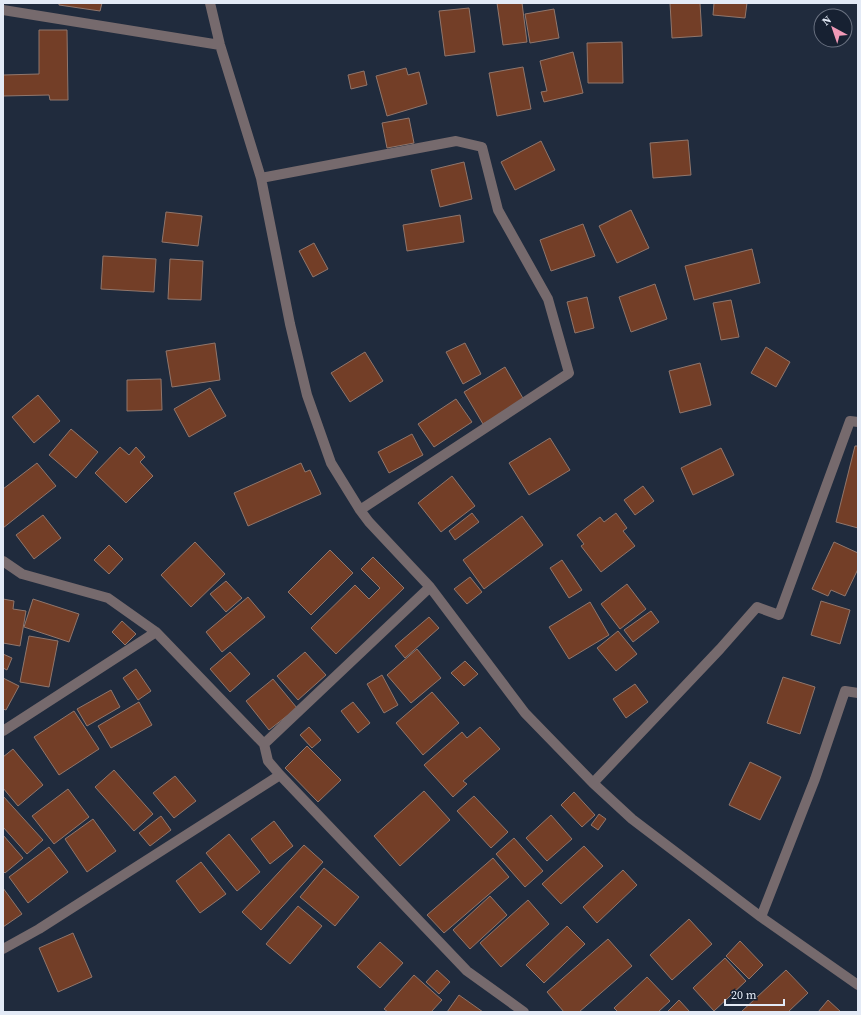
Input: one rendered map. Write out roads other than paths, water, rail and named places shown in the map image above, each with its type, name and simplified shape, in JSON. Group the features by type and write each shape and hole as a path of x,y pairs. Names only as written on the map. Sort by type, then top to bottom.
{"street":[{"path":"210,3 220,45 261,178 290,324 307,395 331,463 360,510 369,522 430,587 525,713 593,783 632,819 762,917 858,985"},
{"path":"3,10 220,45"},
{"path":"261,178 456,141 482,147 498,210 548,299 569,373 360,510"},
{"path":"593,783 720,649 757,607 779,615 850,421 858,422"},
{"path":"3,561 22,574 108,598 156,632 264,744 268,761 280,775 467,971 524,1012"},
{"path":"264,744 430,587"},
{"path":"3,731 156,632"},
{"path":"762,917 815,779 845,691 858,693"},
{"path":"3,949 40,929 280,775"}]}
